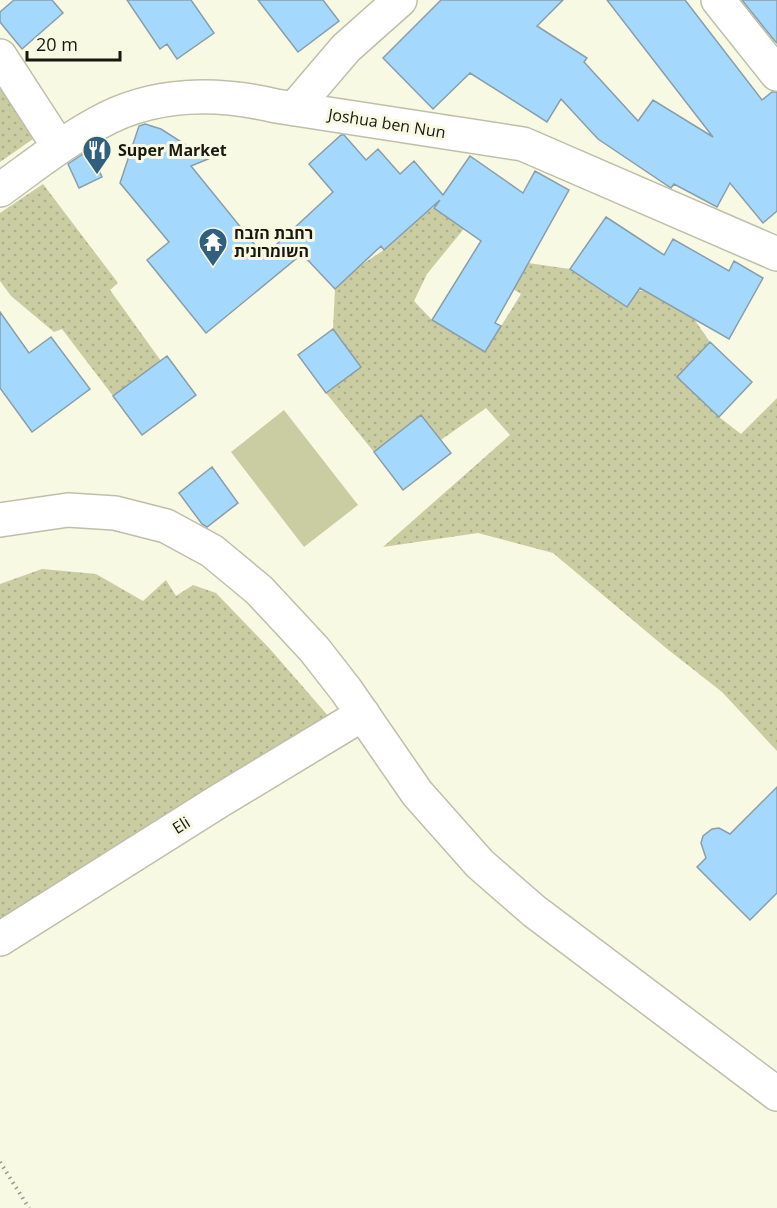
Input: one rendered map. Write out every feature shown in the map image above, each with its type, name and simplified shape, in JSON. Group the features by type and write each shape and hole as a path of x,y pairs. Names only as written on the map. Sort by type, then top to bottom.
{"street":[{"path":"294,109 346,48 400,0"},
{"path":"718,0 777,74"},
{"path":"0,56 59,147"},
{"name":"Joshua ben Nun","path":"0,190 59,147 100,121 157,101 217,96 523,144 777,254"},
{"path":"0,520 68,510 106,512 150,521 189,537 212,551 235,568 278,609 330,669 417,793 463,847 534,911 777,1094"},
{"name":"Eli","path":"0,939 219,801 363,714"}],"path":[{"path":"0,1162 29,1208"}],"green space":[{"path":"0,86 33,139 0,162"},
{"path":"43,184 118,283 110,290 161,361 113,396 62,329 54,332 11,296 0,281 0,213"},
{"path":"430,209 476,214 427,274 414,301 432,320 485,352 521,294 504,283 528,263 570,269 627,307 637,292 644,290 694,319 710,342 677,377 719,417 741,434 777,398 777,751 722,692 553,553 478,533 383,547 510,435 486,408 441,440 421,415 374,452 326,393 361,367 333,329 335,289 361,265 384,250"},
{"path":"284,410 358,505 304,547 231,452"},
{"path":"42,569 96,574 143,601 166,580 176,596 193,585 216,593 270,649 330,718 0,923 0,584"}],"building":[{"path":"14,0 52,0 63,13 22,49 0,22 0,12"},
{"path":"127,0 191,0 214,33 177,59 167,44 160,49"},
{"path":"258,0 323,0 339,21 298,52"},
{"path":"441,0 563,0 537,26 587,58 584,62 638,121 653,100 713,137 607,0 685,0 762,100 772,92 777,92 777,211 763,223 730,183 717,207 674,184 671,188 598,139 561,99 547,122 470,73 433,109 383,58"},
{"path":"742,0 777,0 777,43 774,40"},
{"path":"145,124 161,129 208,159 191,166 264,256 333,192 309,164 341,135 344,135 366,160 378,149 400,174 414,161 443,195 470,156 523,193 535,171 569,190 495,323 501,326 485,352 432,320 481,241 434,208 440,200 384,250 381,246 335,289 302,254 206,333 147,260 169,242 120,183 139,126"},
{"path":"89,150 102,177 79,188 68,164"},
{"path":"606,217 664,255 673,239 729,271 734,261 763,278 729,339 640,288 627,307 570,269"},
{"path":"0,312 29,353 51,337 90,389 32,432 0,388"},
{"path":"333,329 361,367 326,393 298,355"},
{"path":"710,342 752,382 719,417 677,377"},
{"path":"167,356 196,395 142,435 113,396"},
{"path":"421,415 451,453 403,490 374,452"},
{"path":"212,467 238,503 207,527 202,524 179,493"},
{"path":"777,787 777,893 750,920 697,867 706,858 701,843 703,836 712,829 719,828 730,834"}],"place":[{"name":"Super Market","path":"97,176"},
{"name":"רחבת הזבח השומרונית","path":"213,268"}]}
